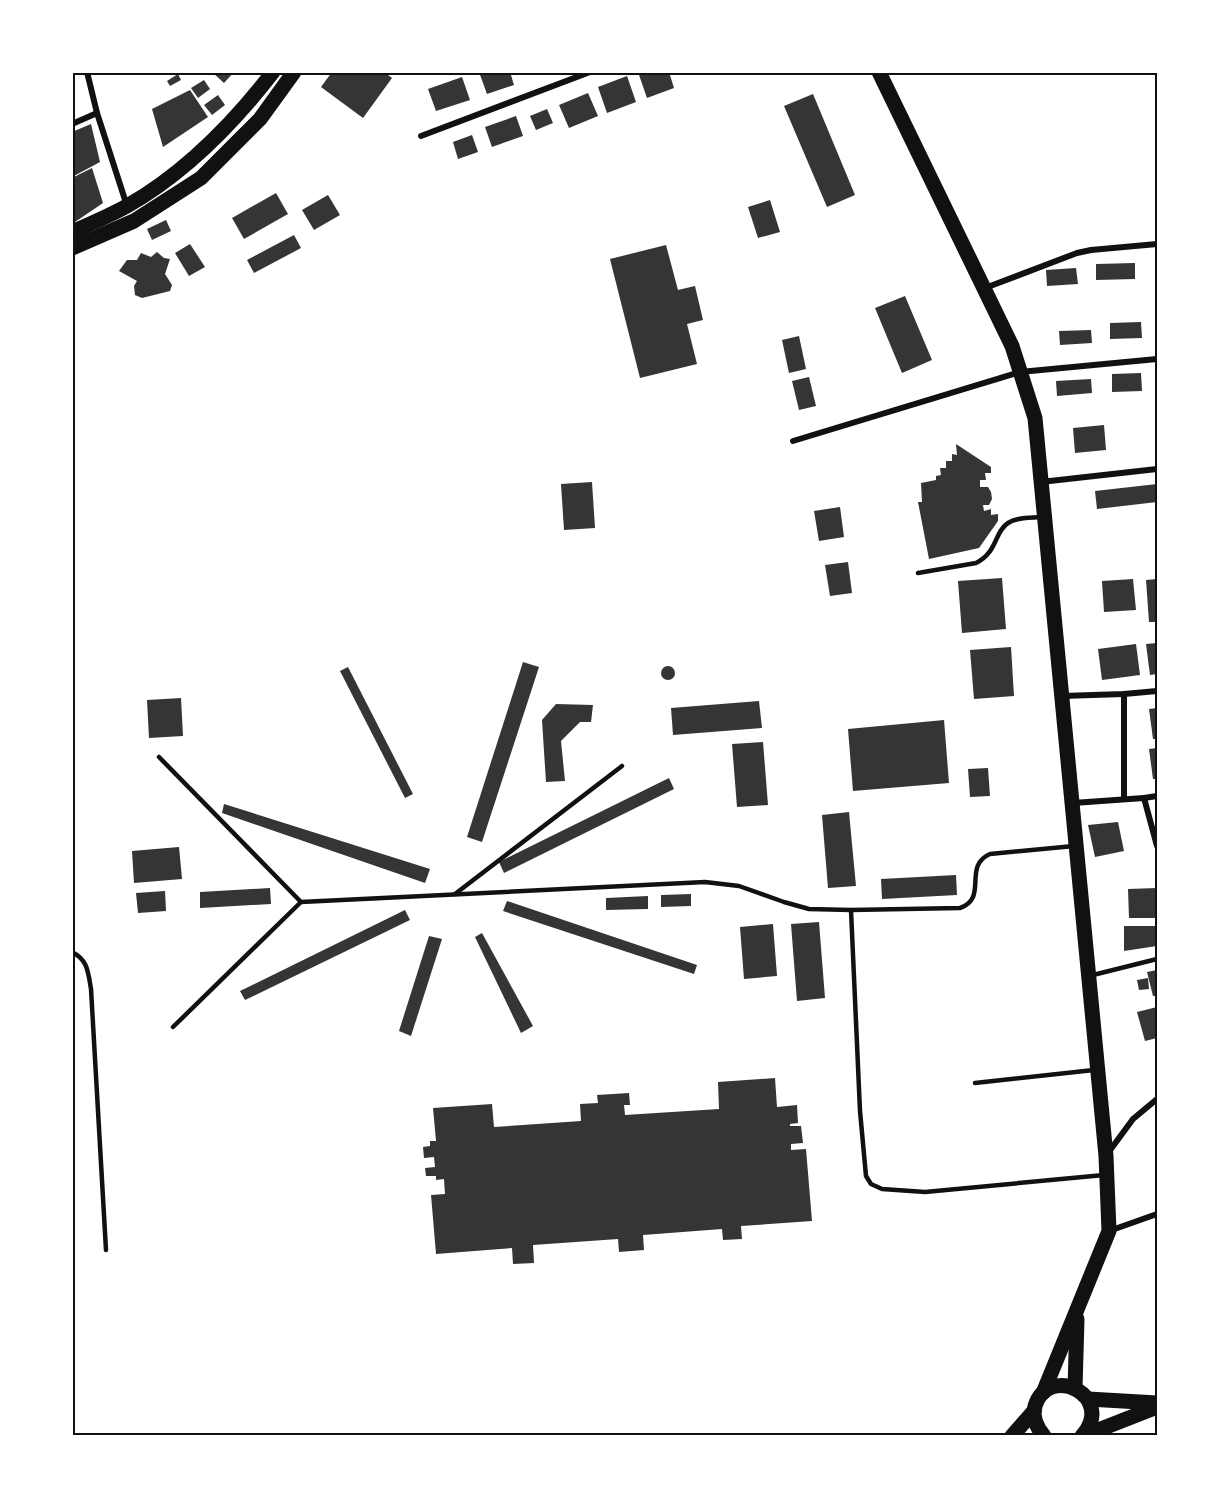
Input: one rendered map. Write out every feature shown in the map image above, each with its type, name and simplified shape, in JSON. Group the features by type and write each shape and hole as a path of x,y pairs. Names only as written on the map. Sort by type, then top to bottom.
{"main road":[{"path":"72,232 127,206 191,162 246,106 273,72"},
{"path":"72,248 134,220 201,178 260,120 294,72"},
{"path":"879,72 1012,346 1035,418 1106,1156 1108,1231 1043,1393 1034,1411 1012,1436"},
{"path":"191,162 201,178"},
{"path":"1075,1388 1077,1307"},
{"path":"1043,1393 1058,1386 1075,1388 1088,1399 1157,1405"},
{"path":"1083,1436 1091,1423 1092,1415 1088,1399"},
{"path":"1083,1436 1157,1405"},
{"path":"1034,1411 1038,1429 1044,1436"}],"street":[{"path":"87,72 97,113 127,206 134,220"},
{"path":"421,136 590,72"},
{"path":"72,124 97,113"},
{"path":"984,288 1091,250 1157,244"},
{"path":"792,441 1020,372 1157,359"},
{"path":"1041,482 1157,469"},
{"path":"1062,696 1157,691"},
{"path":"1124,694 1124,799"},
{"path":"1072,803 1157,796"},
{"path":"1144,798 1157,846"},
{"path":"1106,1156 1133,1119 1157,1099"},
{"path":"1108,1231 1157,1214"}],"lane":[{"path":"918,573 976,563 991,552 1008,523 1044,516"},
{"path":"159,757 301,902"},
{"path":"454,895 622,766"},
{"path":"173,1027 301,902 705,882 739,886 809,909 960,908 968,906 972,900 978,864 990,854 1076,846"},
{"path":"851,910 860,1111 866,1176 872,1184 882,1189 926,1192 1106,1175"},
{"path":"72,952 83,958 91,989 106,1250"},
{"path":"1089,976 1157,959"},
{"path":"975,1083 1097,1070"}],"building":[{"path":"212,72 234,72 224,83"},
{"path":"332,72 384,72 392,78 363,118 321,87"},
{"path":"479,72 510,72 514,85 487,94"},
{"path":"638,72 669,72 674,88 647,98"},
{"path":"178,74 181,80 170,86 167,81"},
{"path":"627,76 636,102 607,113 598,87"},
{"path":"462,77 470,100 436,111 428,89"},
{"path":"204,80 210,89 198,98 191,88"},
{"path":"190,90 208,117 163,147 152,109"},
{"path":"588,93 598,116 569,128 559,105"},
{"path":"813,94 855,195 827,207 784,106"},
{"path":"218,95 225,105 212,115 204,105"},
{"path":"547,109 553,123 536,130 530,116"},
{"path":"516,116 523,136 492,147 485,127"},
{"path":"91,124 100,162 72,177 72,132"},
{"path":"472,135 478,152 458,159 453,142"},
{"path":"92,168 103,203 72,224 72,178"},
{"path":"276,193 288,214 244,239 232,218"},
{"path":"328,195 340,215 314,230 302,210"},
{"path":"770,200 780,232 758,238 748,207"},
{"path":"166,220 171,231 152,240 147,229"},
{"path":"294,235 301,248 254,273 247,260"},
{"path":"190,244 205,267 189,276 175,253"},
{"path":"666,245 678,290 695,286 703,320 687,324 697,364 640,378 610,259"},
{"path":"157,252 164,258 170,259 165,274 172,285 170,291 142,298 135,295 134,286 137,281 119,271 127,260 137,260 141,253 151,257"},
{"path":"1135,263 1135,279 1096,280 1096,264"},
{"path":"1076,268 1078,284 1047,286 1046,270"},
{"path":"905,296 932,360 902,373 875,308"},
{"path":"1141,322 1142,338 1110,339 1110,323"},
{"path":"1091,330 1092,343 1060,345 1059,331"},
{"path":"799,336 806,369 789,373 782,340"},
{"path":"1141,373 1142,391 1112,392 1112,374"},
{"path":"809,377 816,406 799,410 792,381"},
{"path":"1091,379 1092,393 1057,396 1056,381"},
{"path":"1104,425 1106,450 1075,453 1073,428"},
{"path":"956,444 991,467 991,473 985,473 986,480 980,480 980,487 988,487 991,492 992,499 989,505 983,505 984,511 991,509 991,515 998,514 998,521 979,548 929,559 918,502 922,502 921,483 936,480 936,476 941,475 940,468 946,468 946,461 952,461 952,454 957,455"},
{"path":"592,482 595,528 564,530 561,484"},
{"path":"1157,484 1157,502 1097,509 1095,491"},
{"path":"840,507 844,537 819,541 814,511"},
{"path":"848,562 852,593 830,596 825,565"},
{"path":"1002,578 1006,629 962,633 958,581"},
{"path":"1133,579 1136,610 1104,612 1102,581"},
{"path":"1157,579 1157,622 1149,622 1146,580"},
{"path":"1157,643 1157,674 1150,675 1146,644"},
{"path":"1136,644 1140,675 1102,680 1098,649"},
{"path":"1011,647 1014,696 974,699 970,650"},
{"path":"523,662 539,667 482,842 467,837"},
{"path":"668,666 673,668 675,673 673,678 668,680 663,678 661,673 663,668"},
{"path":"348,667 413,794 405,798 340,671"},
{"path":"181,698 183,736 149,738 147,700"},
{"path":"759,701 762,728 673,735 671,708"},
{"path":"556,704 593,705 591,722 580,722 561,741 565,781 546,782 542,720"},
{"path":"1157,708 1157,739 1153,739 1149,709"},
{"path":"944,720 949,783 853,791 848,729"},
{"path":"763,742 768,805 737,807 732,744"},
{"path":"1157,748 1157,779 1153,779 1149,749"},
{"path":"988,768 990,796 970,797 968,769"},
{"path":"669,778 674,789 504,873 499,862"},
{"path":"224,804 430,869 425,883 222,813"},
{"path":"849,812 856,886 828,888 822,815"},
{"path":"1118,822 1124,851 1095,857 1088,825"},
{"path":"179,847 182,879 134,883 132,851"},
{"path":"956,875 957,895 882,899 881,879"},
{"path":"270,888 271,904 200,908 200,892"},
{"path":"1157,888 1157,918 1129,918 1128,889"},
{"path":"165,891 166,911 138,913 136,893"},
{"path":"691,894 691,906 661,907 661,895"},
{"path":"648,896 648,909 606,910 606,898"},
{"path":"507,901 697,965 694,974 503,911"},
{"path":"405,910 410,920 245,1000 240,991"},
{"path":"819,922 825,998 797,1001 791,924"},
{"path":"773,924 777,976 744,979 740,927"},
{"path":"1124,926 1157,926 1157,946 1124,951"},
{"path":"482,933 533,1026 521,1033 475,937"},
{"path":"429,936 442,939 411,1036 399,1031"},
{"path":"1157,970 1157,996 1153,996 1147,972"},
{"path":"1148,978 1149,989 1139,990 1137,980"},
{"path":"1157,1007 1157,1038 1145,1041 1137,1012"},
{"path":"775,1078 777,1107 797,1105 798,1123 790,1124 790,1126 801,1126 803,1143 791,1144 791,1150 806,1149 812,1221 741,1226 742,1239 723,1240 722,1229 643,1235 644,1250 619,1252 618,1239 533,1245 534,1263 513,1264 512,1248 436,1254 431,1195 445,1194 444,1179 436,1180 436,1176 426,1176 425,1168 435,1167 434,1157 424,1158 423,1147 430,1146 430,1141 436,1141 433,1108 492,1104 494,1127 581,1121 580,1104 598,1103 597,1095 629,1093 630,1105 624,1105 625,1115 719,1109 718,1082"}]}
